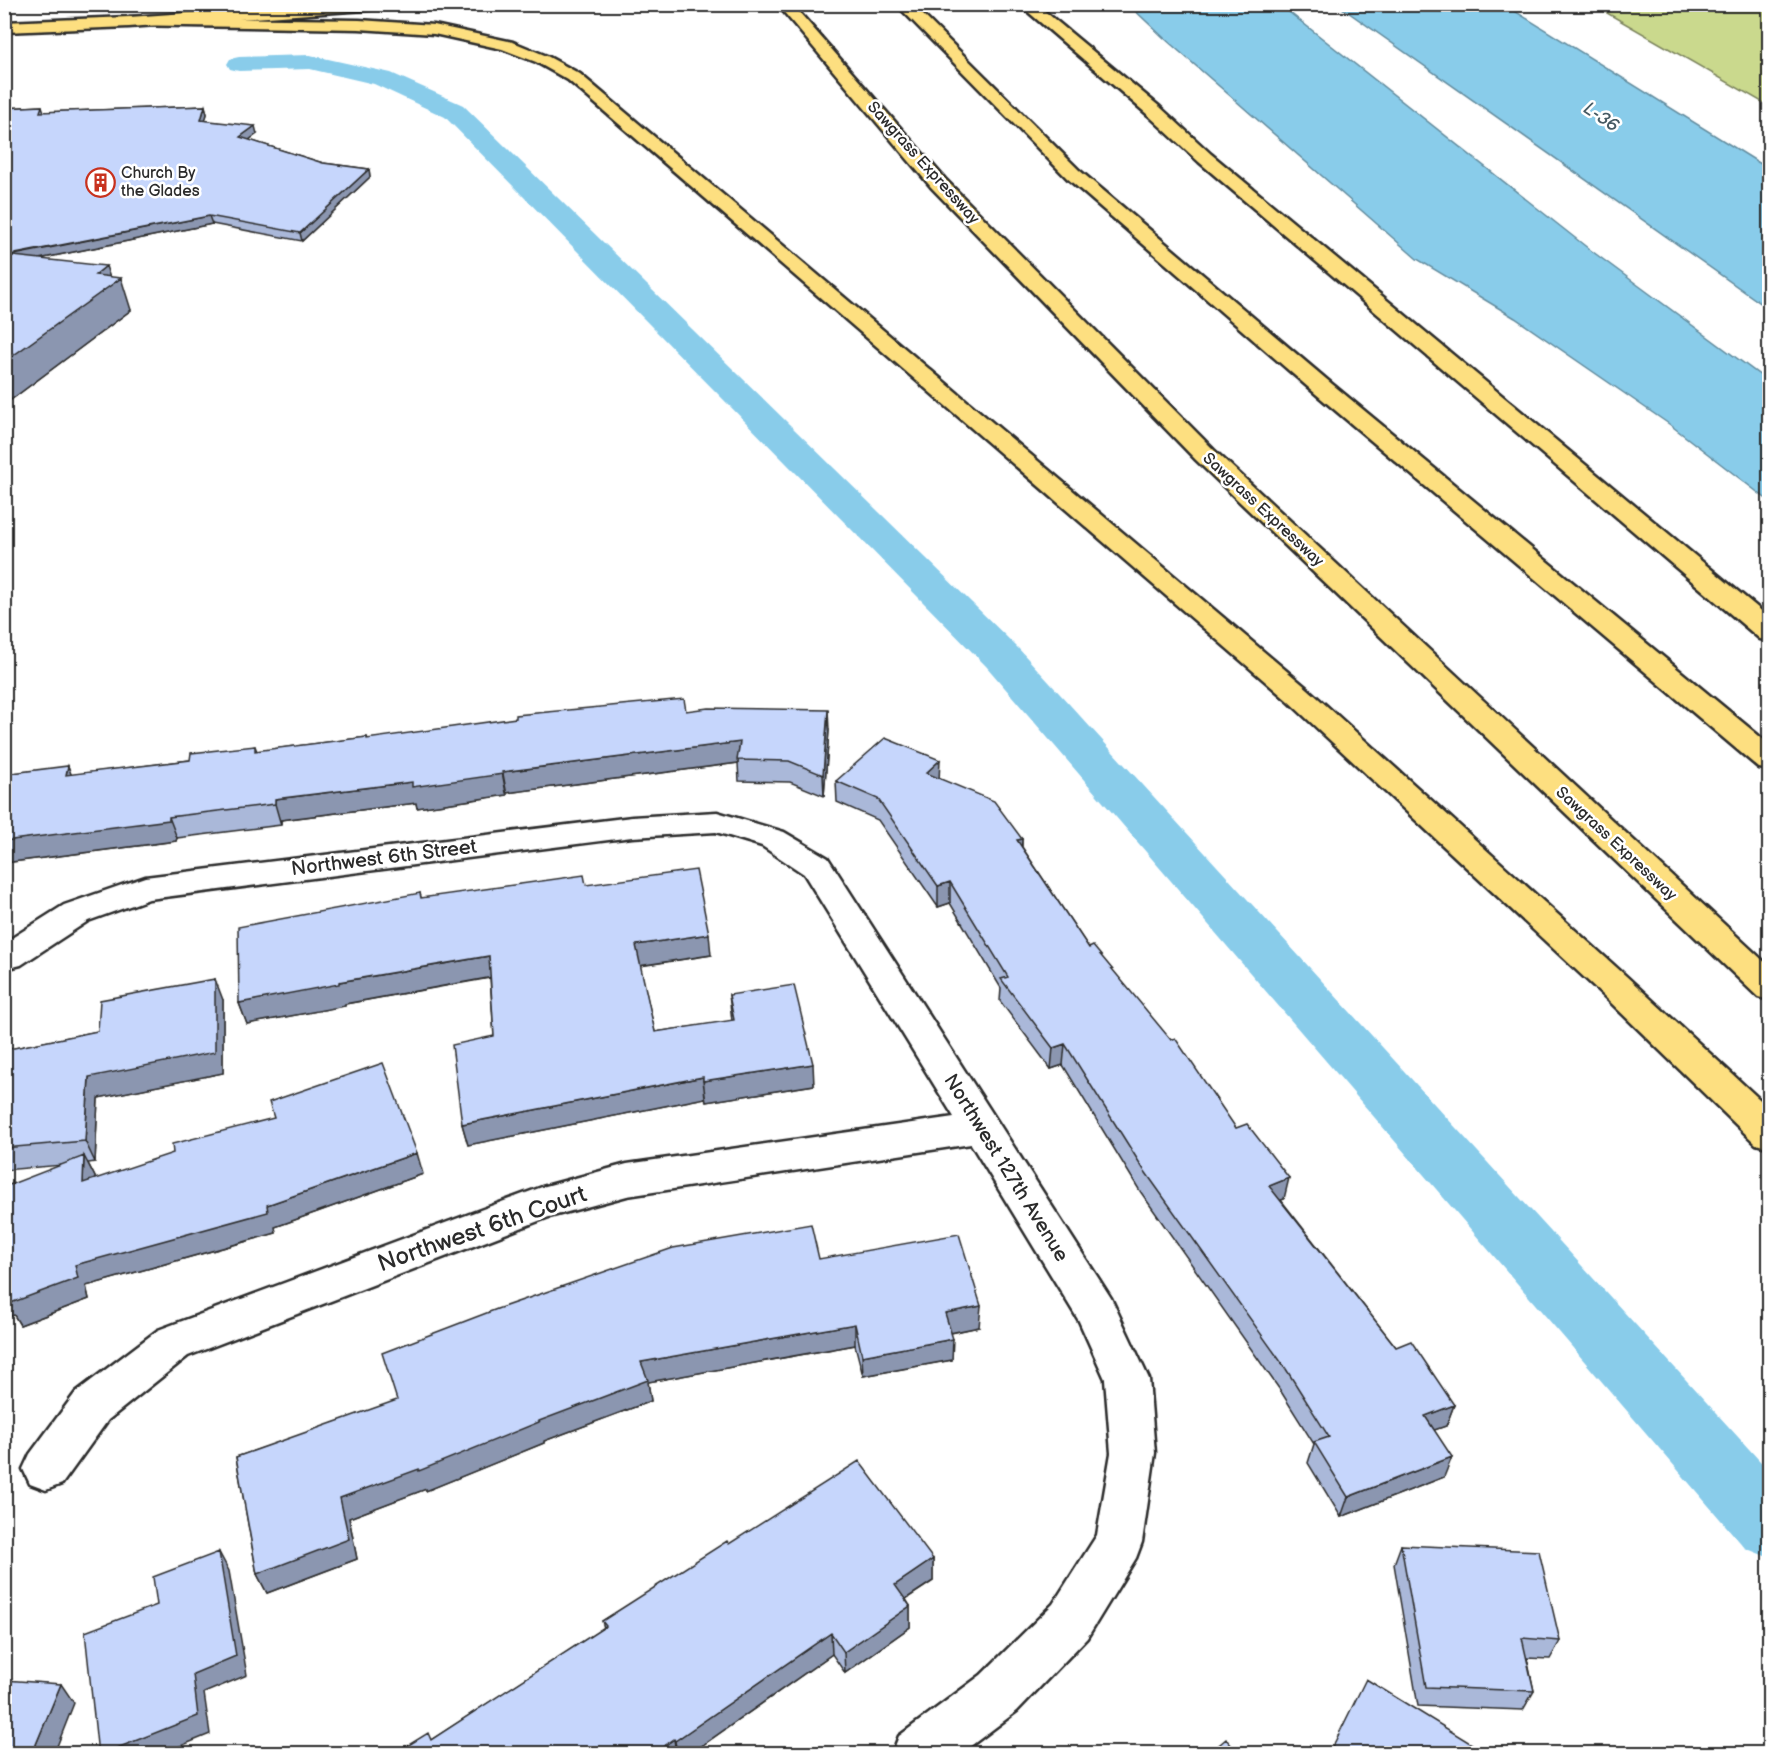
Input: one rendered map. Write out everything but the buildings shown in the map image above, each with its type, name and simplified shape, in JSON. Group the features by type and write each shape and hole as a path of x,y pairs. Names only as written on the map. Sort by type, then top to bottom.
{"main road":[{"path":"4,12 221,4"},
{"path":"4,27 129,22 392,4"},
{"name":"Sawgrass Expressway","path":"784,4 938,183 1205,455 1770,988"},
{"path":"903,4 1073,174 1333,396 1770,761"},
{"path":"1026,4 1154,111 1205,159 1770,633"},
{"path":"129,22 333,23 425,30 499,44 539,58 566,72 1298,695 1572,946 1770,1133"}],"street":[{"name":"Northwest 6th Street","path":"9,956 76,914 145,888 632,827 717,822 773,839"},
{"name":"Northwest 127th Avenue","path":"773,839 816,866 1096,1311 1127,1379 1132,1453 1119,1542 1070,1621 999,1693 917,1754"},
{"name":"Northwest 6th Court","path":"46,1469 92,1406 173,1343 542,1203 627,1180 981,1128"}],"green space":[{"path":"1593,5 1769,5 1769,106"}],"water":[{"path":"1129,5 1280,5 1589,249 1769,382 1769,501 1669,424 1515,318 1417,259"},
{"name":"L-36","path":"1338,5 1505,5 1769,169 1769,309"}],"waterway":[{"path":"239,64 310,62 382,78 454,111 1002,657 1770,1524"}],"place":[{"name":"Church By the Glades","path":"100,182"}]}
